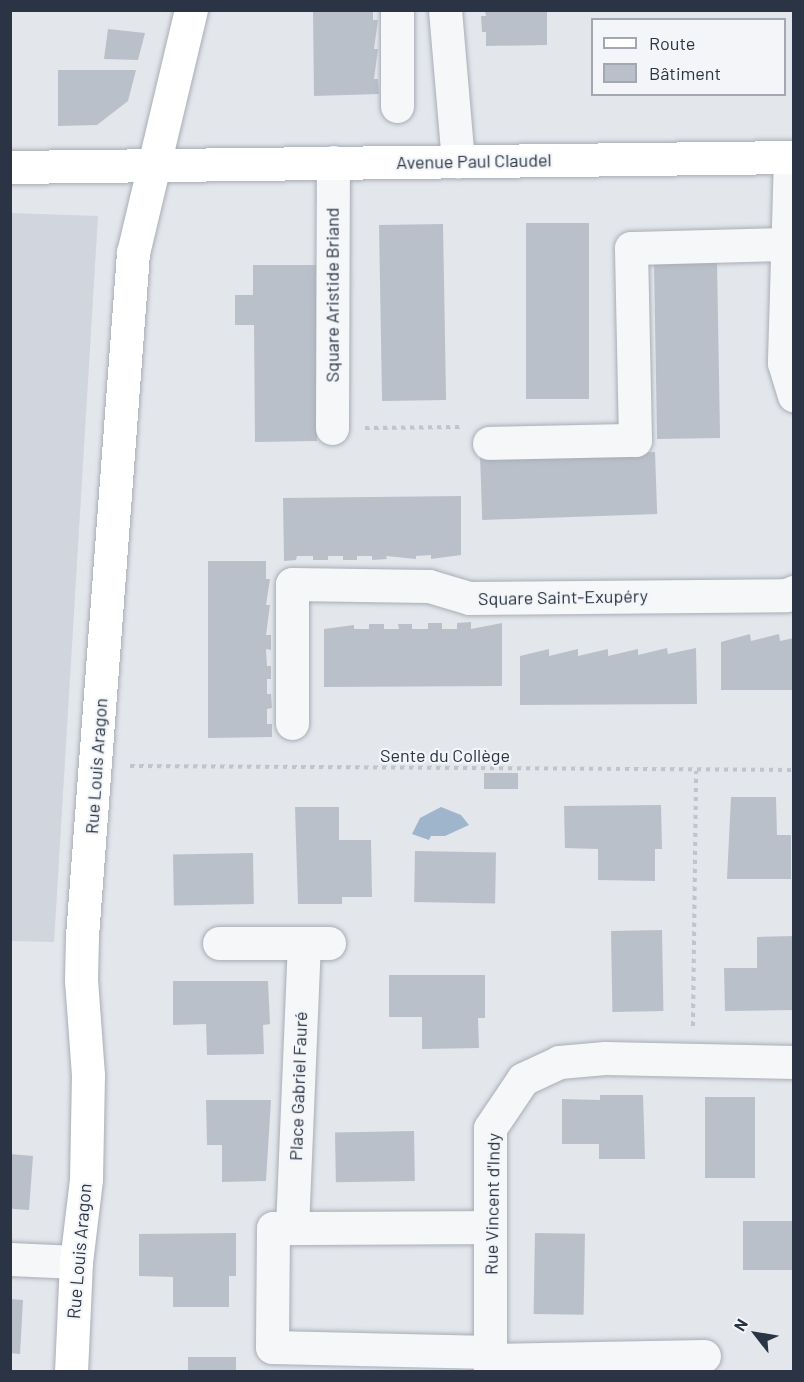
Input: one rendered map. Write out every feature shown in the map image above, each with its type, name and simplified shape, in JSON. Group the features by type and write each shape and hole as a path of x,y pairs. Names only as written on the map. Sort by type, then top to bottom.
{"street":[{"name":"Rue Louis Aragon","path":"71,1371 76,1262 86,1168 88,1075 82,958 133,253 191,10"},
{"path":"398,106 397,20 445,20 458,161"},
{"name":"Avenue Paul Claudel","path":"10,167 792,157"},
{"path":"792,157 786,244 784,363 794,396"},
{"name":"Square Aristide Briand","path":"332,428 333,162"},
{"path":"489,444 635,440 631,249 786,244"},
{"name":"Square Saint-Exupéry","path":"292,723 292,584 429,586 469,598 786,595 794,592"},
{"name":"Place Gabriel Fauré","path":"219,943 316,943 292,1228"},
{"name":"Rue Vincent d'Indy","path":"490,1361 490,1128 523,1079 559,1062 605,1058 794,1062"},
{"path":"490,1227 273,1228 272,1359 490,1361 704,1356"},
{"path":"10,1259 76,1262"}],"path":[{"path":"332,428 484,427 489,444"},
{"name":"Sente du Collège","path":"96,768 794,770"},
{"path":"692,1060 696,771"}],"shaded area":[{"path":"11,213 98,216 54,942 11,941"}],"water":[{"path":"441,807 461,815 469,825 445,836 431,836 429,840 412,834 420,818"}],"building":[{"path":"313,10 373,10 373,20 378,20 374,49 378,49 374,79 378,79 379,94 314,96"},
{"path":"485,10 547,10 547,45 486,46 486,32 482,32 481,16 486,16"},
{"path":"108,29 145,33 138,60 104,59"},
{"path":"58,70 136,70 128,101 97,125 58,126"},
{"path":"526,223 589,223 589,399 526,399"},
{"path":"443,224 446,400 382,401 379,225"},
{"path":"717,261 720,438 657,439 654,262"},
{"path":"253,265 316,265 317,441 255,442 254,325 235,325 235,295 253,295"},
{"path":"655,452 657,514 482,520 480,458"},
{"path":"461,496 461,555 431,559 431,555 416,556 416,559 386,556 387,559 372,560 372,556 357,556 357,560 343,560 343,556 328,556 328,560 313,560 313,556 297,556 296,560 284,561 283,498"},
{"path":"208,561 266,561 266,579 270,579 266,605 270,605 266,635 271,635 271,650 266,649 267,666 271,666 271,679 267,679 267,694 271,694 272,708 267,709 267,724 272,724 272,737 208,738"},
{"path":"471,622 471,629 502,623 502,686 324,687 324,629 354,625 354,629 369,629 369,624 384,624 384,629 399,629 398,624 412,624 412,629 428,629 428,623 442,623 442,629 457,629 457,623"},
{"path":"750,634 751,641 779,634 780,641 794,638 794,690 721,690 721,642"},
{"path":"667,648 668,654 696,648 697,704 520,705 520,656 549,649 549,656 578,649 578,656 608,649 608,656 638,649 638,655"},
{"path":"484,773 518,773 518,789 484,789"},
{"path":"731,797 776,797 777,835 791,835 791,879 727,879"},
{"path":"661,805 662,849 655,849 655,881 598,880 598,849 565,848 564,806"},
{"path":"295,807 339,807 339,840 371,840 372,897 342,897 342,904 298,904"},
{"path":"415,851 496,852 495,903 414,902"},
{"path":"253,853 254,904 174,905 173,854"},
{"path":"662,930 663,1011 612,1012 611,931"},
{"path":"794,936 794,1010 725,1011 724,968 757,968 757,937"},
{"path":"389,975 485,975 485,1018 478,1018 479,1048 422,1049 422,1017 389,1017"},
{"path":"173,981 268,981 270,1024 263,1025 264,1054 207,1055 206,1024 173,1025"},
{"path":"600,1095 643,1095 645,1159 599,1159 599,1144 562,1144 562,1099 600,1100"},
{"path":"705,1097 755,1097 755,1178 705,1178"},
{"path":"206,1100 271,1100 266,1181 222,1182 222,1145 207,1145"},
{"path":"414,1131 415,1181 336,1182 335,1132"},
{"path":"10,1154 33,1156 29,1210 13,1209 10,1205"},
{"path":"743,1221 794,1221 794,1270 743,1270"},
{"path":"236,1233 236,1276 229,1276 229,1307 173,1307 173,1277 139,1276 139,1234"},
{"path":"535,1233 585,1234 584,1315 534,1314"},
{"path":"10,1299 23,1300 20,1354 10,1353"},
{"path":"188,1357 236,1357 236,1372 188,1372"}]}
